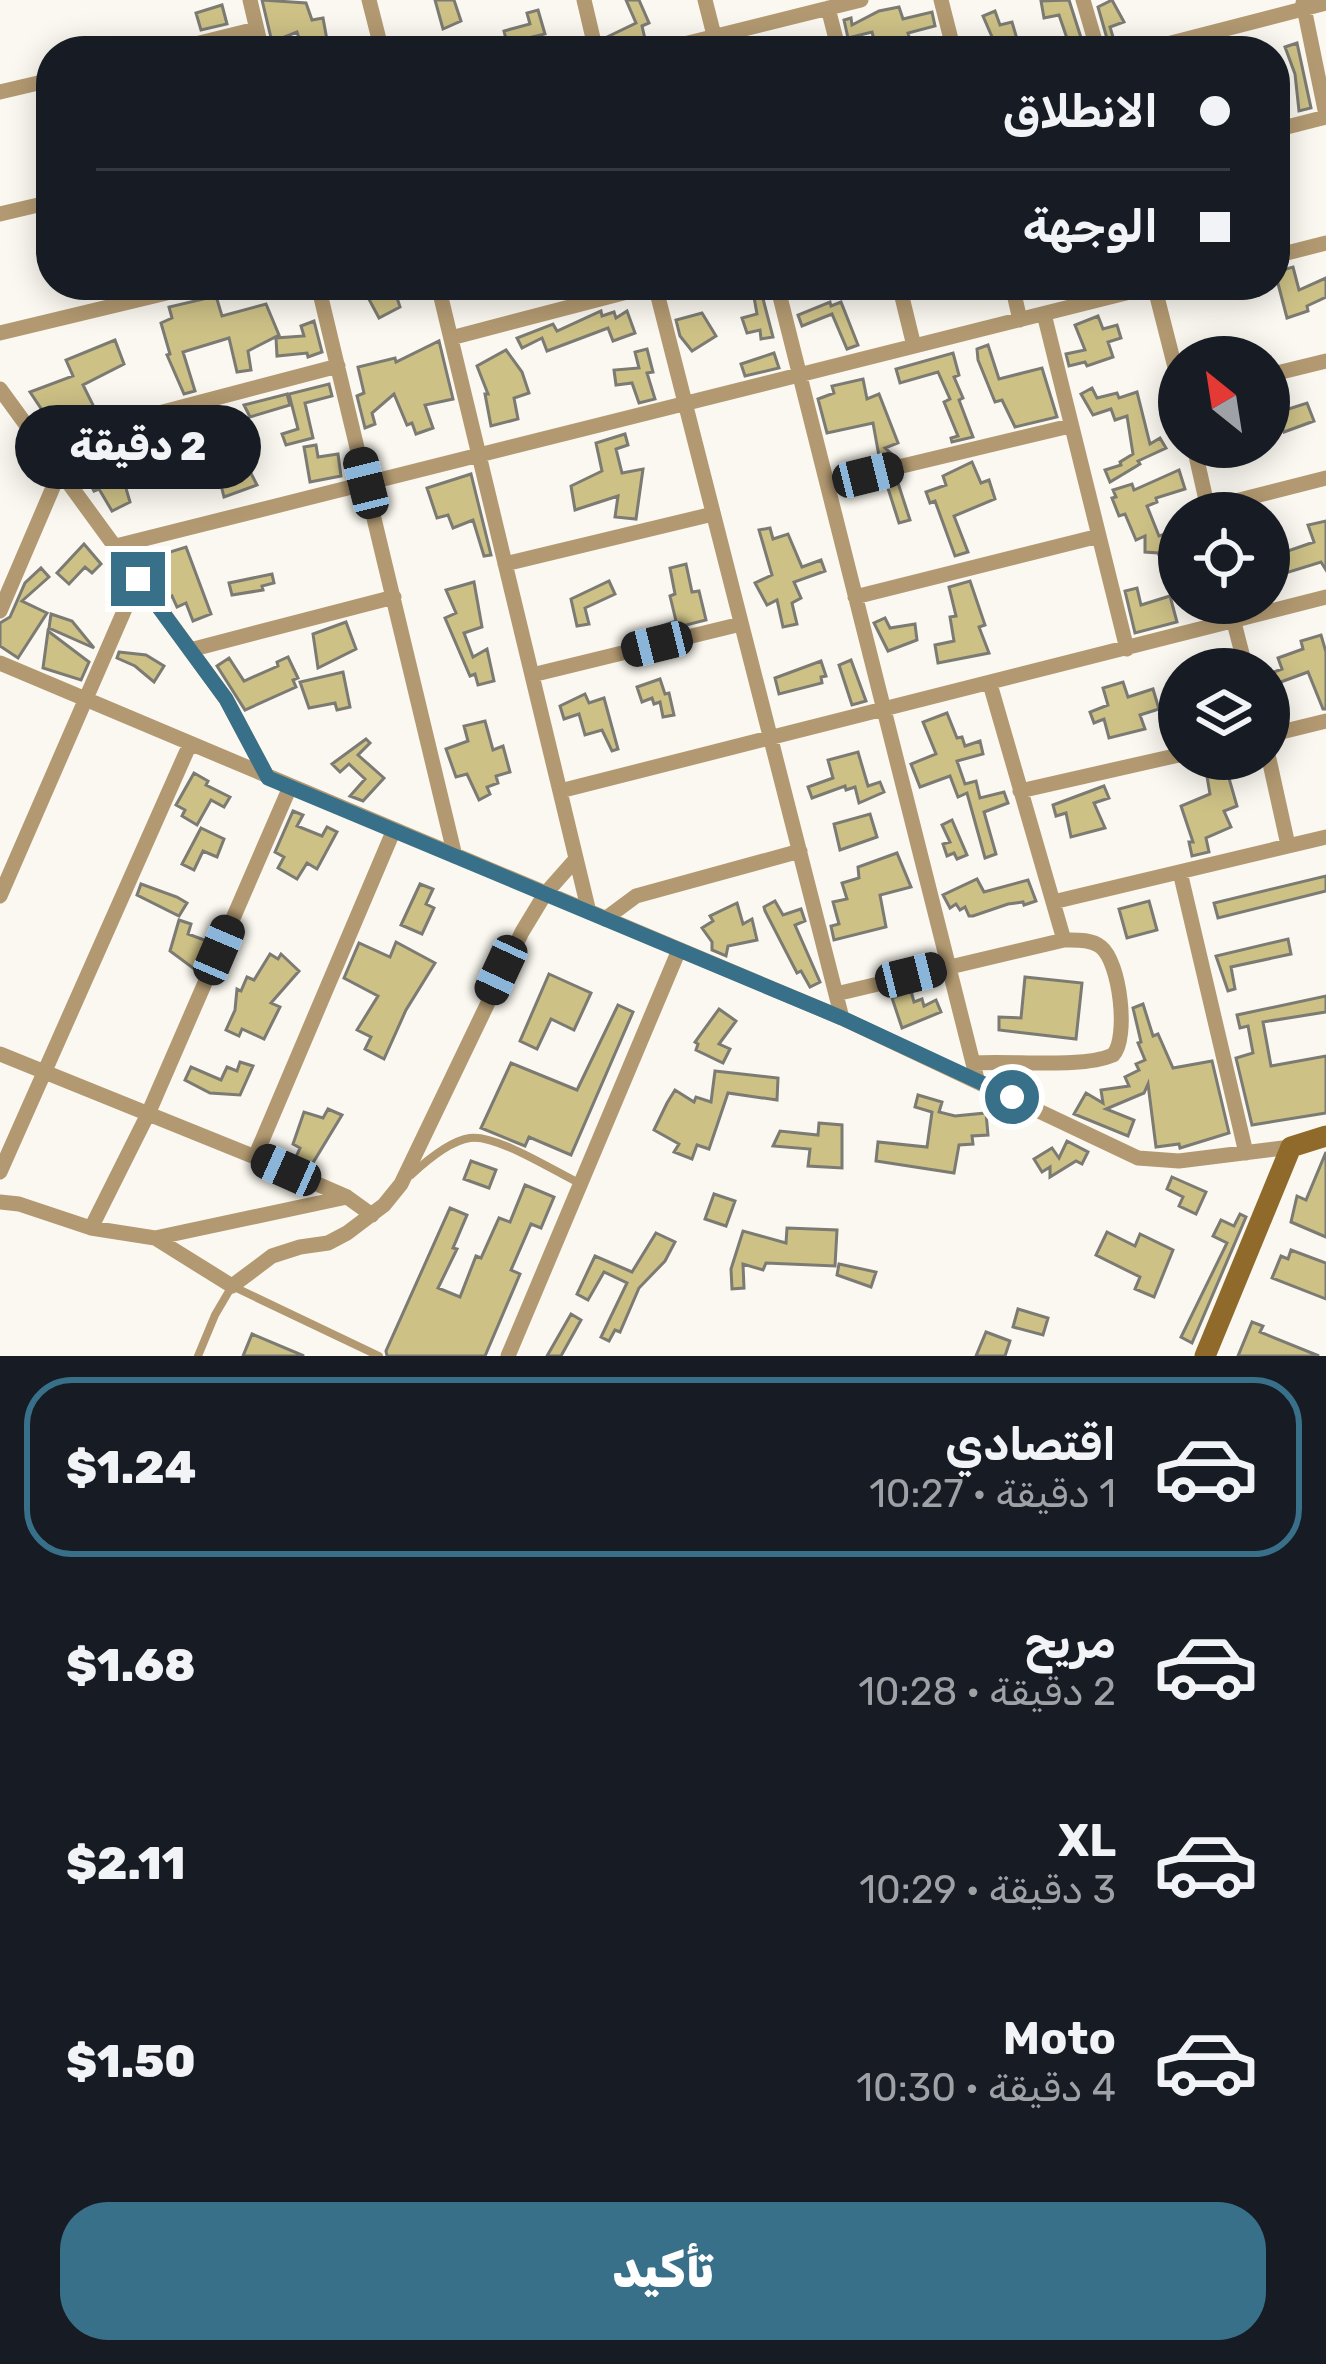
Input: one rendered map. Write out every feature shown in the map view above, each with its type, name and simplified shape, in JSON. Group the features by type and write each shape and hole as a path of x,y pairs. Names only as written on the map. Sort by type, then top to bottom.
{"main road":[{"path":"1205,1356 1291,1147 1326,1136"}],"street":[{"path":"250,0 258,36"},
{"path":"370,0 378,36"},
{"path":"584,0 592,36"},
{"path":"705,0 714,36"},
{"path":"741,36 861,0"},
{"path":"941,0 950,36"},
{"path":"1083,0 1094,36"},
{"path":"1192,36 1303,4 1326,3"},
{"path":"1290,126 1326,116 1303,4"},
{"path":"828,8 835,36"},
{"path":"228,36 256,29"},
{"path":"0,92 36,84"},
{"path":"0,214 36,206"},
{"path":"1290,252 1326,243"},
{"path":"0,333 138,300"},
{"path":"322,300 455,856"},
{"path":"442,300 576,859 597,915"},
{"path":"451,338 597,300"},
{"path":"659,300 842,1018"},
{"path":"781,300 975,1071"},
{"path":"903,300 914,346"},
{"path":"1015,300 1020,320"},
{"path":"116,546 1098,300"},
{"path":"1159,300 1167,336"},
{"path":"1044,314 1127,649"},
{"path":"1290,370 1326,361"},
{"path":"40,444 338,366"},
{"path":"0,389 226,699 268,778"},
{"path":"827,484 1070,426"},
{"path":"0,611 60,472"},
{"path":"1275,492 1326,478"},
{"path":"505,564 713,514"},
{"path":"855,597 1099,536"},
{"path":"0,896 138,579"},
{"path":"190,650 394,597"},
{"path":"1290,603 1326,597"},
{"path":"532,675 741,624"},
{"path":"560,791 1127,649 1197,624"},
{"path":"0,663 393,832 975,1071 1138,1158 1179,1161 1291,1147"},
{"path":"990,684 1064,940"},
{"path":"1290,730 1326,721"},
{"path":"0,1172 190,744"},
{"path":"1020,790 1158,760"},
{"path":"1274,780 1288,845"},
{"path":"91,1228 148,1114 290,787"},
{"path":"255,1156 393,832"},
{"path":"1053,902 1326,837"},
{"path":"597,915 636,896 800,851"},
{"path":"154,1238 232,1286 272,1256 337,1239 372,1215 401,1184 501,970 545,894 576,859"},
{"path":"1180,872 1246,1153"},
{"path":"836,994 1064,940 1095,943 1108,956 1122,1020 1119,1049 1102,1060 1011,1060 975,1071"},
{"path":"508,1356 679,950"},
{"path":"0,1054 255,1156 347,1197 372,1215"},
{"path":"0,1202 91,1228 154,1238 347,1197"}],"lane":[{"path":"401,1184 439,1153 475,1137 580,1184"},
{"path":"198,1356 232,1286 379,1356"}],"building":[{"path":"262,0 306,3 312,20 323,18 326,36 298,36 297,32 271,36"},
{"path":"435,0 454,0 461,21 443,29"},
{"path":"626,0 639,0 649,23 642,26 644,36 609,36 636,23"},
{"path":"1069,0 1080,36 1066,36 1059,15 1044,18 1041,1"},
{"path":"1112,0 1124,22 1110,27 1113,36 1106,36 1098,7"},
{"path":"222,5 227,24 201,30 196,13"},
{"path":"899,7 903,19 932,12 935,26 909,36 873,36 872,32 848,36 844,20 851,18 852,25"},
{"path":"538,10 545,34 505,36 504,31 530,24 527,13"},
{"path":"995,11 1000,25 1012,22 1016,36 992,36 983,16"},
{"path":"1297,43 1311,108 1299,111 1290,60 1290,45"},
{"path":"1290,268 1299,290 1326,278 1326,297 1307,306 1308,311 1287,318 1282,300 1290,300"},
{"path":"217,300 222,316 266,304 279,335 248,351 251,370 237,372 229,338 183,352 195,391 184,394 167,355 161,323 172,318 169,307"},
{"path":"369,300 398,300 400,307 379,318"},
{"path":"755,300 763,300 773,337 761,339 760,330 747,333 742,318 757,314"},
{"path":"830,302 831,306 841,302 858,345 847,349 832,314 802,326 798,315"},
{"path":"601,311 602,316 614,312 616,318 627,311 635,333 613,341 608,328 547,351 542,338 522,348 517,338 553,324 557,331"},
{"path":"702,313 716,336 692,351 680,336 676,320"},
{"path":"1098,316 1103,329 1117,325 1121,338 1108,342 1113,357 1087,366 1085,362 1069,366 1066,354 1085,350 1075,325"},
{"path":"314,321 322,352 308,357 307,353 277,356 276,338 304,336 301,326"},
{"path":"115,340 124,364 83,385 98,415 66,425 59,407 46,416 30,392 73,376 66,360"},
{"path":"439,341 453,399 425,405 433,428 416,434 394,394 372,413 375,424 365,428 357,396 364,393 358,367 395,358 396,362"},
{"path":"988,345 999,379 1042,368 1057,417 1015,427 1002,400 995,402 978,360 977,349"},
{"path":"647,349 653,372 647,373 655,399 639,403 632,383 616,385 614,370 639,368 635,352"},
{"path":"506,350 522,372 529,393 514,398 518,419 491,426 488,394 477,366"},
{"path":"774,353 779,368 745,376 741,364"},
{"path":"953,353 959,375 954,377 963,398 959,400 973,437 952,442 958,436 938,372 900,383 896,369"},
{"path":"863,379 867,399 879,394 898,443 885,448 894,456 865,463 879,456 873,423 827,433 818,399 834,393 832,386"},
{"path":"329,384 332,396 305,403 313,438 286,445 282,434 298,429 289,394"},
{"path":"1092,388 1097,398 1137,392 1150,444 1158,439 1158,452 1110,482 1105,470 1133,454 1127,416 1115,420 1111,409 1093,415 1081,394"},
{"path":"287,394 290,405 250,417 244,405"},
{"path":"1307,403 1314,421 1290,430 1290,408"},
{"path":"625,434 628,445 616,449 622,473 643,469 636,519 615,517 618,496 575,510 571,486 602,471 596,443"},
{"path":"316,445 318,457 338,454 341,476 310,482 304,447"},
{"path":"75,447 93,475 120,468 130,502 112,511 99,489 94,491 88,480 83,483 62,452"},
{"path":"239,450 257,485 224,497 220,481 202,485 199,468"},
{"path":"972,462 981,483 989,480 995,499 954,516 968,552 955,556 935,501 930,503 926,492 946,485 943,476"},
{"path":"1179,470 1185,489 1158,492 1157,502 1147,506 1158,534 1158,553 1145,552 1145,536 1136,540 1112,498 1116,497 1113,490 1132,484 1134,490"},
{"path":"471,474 491,555 484,556 473,520 453,528 448,515 437,518 427,488"},
{"path":"897,480 910,520 899,523 886,482"},
{"path":"1326,521 1326,570 1321,562 1290,572 1290,550 1314,542 1308,525"},
{"path":"770,528 773,539 788,534 802,567 821,560 825,571 794,582 801,598 792,603 797,624 783,627 777,600 767,605 755,583 772,575 759,530"},
{"path":"84,544 101,564 92,573 85,567 69,584 57,573"},
{"path":"186,547 211,614 193,621 186,603 177,607 172,596 168,599 144,560"},
{"path":"686,564 692,592 699,591 706,620 663,631 662,626 676,621 670,568"},
{"path":"41,568 49,577 22,601 47,613 18,658 0,646 0,623 10,617 25,583"},
{"path":"272,574 274,583 262,586 263,590 232,595 229,583"},
{"path":"609,581 615,594 585,608 589,624 577,626 571,599"},
{"path":"970,581 989,653 938,663 935,645 954,641 950,617 956,616 949,587"},
{"path":"474,582 482,627 464,633 473,657 487,649 494,681 478,685 445,618 456,613 446,590"},
{"path":"1137,588 1141,605 1158,600 1158,624 1169,624 1135,633 1125,591"},
{"path":"51,614 72,621 94,648 49,628"},
{"path":"885,618 890,628 915,624 917,640 888,651 874,623"},
{"path":"346,622 356,649 318,668 313,634"},
{"path":"48,631 89,662 81,680 43,668"},
{"path":"1321,635 1326,652 1326,709 1308,672 1290,679 1290,654 1303,649 1301,641"},
{"path":"119,652 146,655 164,666 154,682 117,658"},
{"path":"288,657 298,678 293,680 296,687 245,710 217,666 229,658 244,681"},
{"path":"851,660 866,701 852,705 839,665"},
{"path":"821,661 826,676 821,677 822,683 779,694 775,678"},
{"path":"343,672 350,707 337,710 335,703 309,708 300,682"},
{"path":"660,679 674,715 663,717 660,702 654,704 652,698 642,702 637,687"},
{"path":"1123,682 1128,697 1153,689 1158,709 1140,715 1145,729 1109,738 1104,719 1094,723 1090,712 1108,705 1103,688"},
{"path":"585,694 589,703 604,698 618,749 612,751 602,730 585,735 579,714 564,719 560,706"},
{"path":"947,713 965,746 980,741 983,754 957,761 965,784 976,781 980,798 1004,792 1008,803 984,812 996,854 985,858 967,793 958,797 950,776 920,787 911,764 936,754 923,722"},
{"path":"485,721 493,750 503,746 510,772 496,776 498,783 487,787 490,794 479,800 467,774 456,777 446,749 468,741 464,726"},
{"path":"366,739 370,743 358,755 384,778 363,801 350,796 365,779 349,764 340,772 332,764"},
{"path":"858,752 868,786 880,782 884,792 859,803 855,787 846,790 845,786 812,798 808,787 833,778 828,760"},
{"path":"194,773 230,797 224,807 211,800 197,825 182,816 185,810 176,805"},
{"path":"1208,780 1229,780 1237,806 1224,811 1231,827 1206,838 1209,852 1192,856 1189,842 1193,842 1181,806 1210,794"},
{"path":"1104,786 1109,798 1094,803 1105,828 1071,837 1066,813 1056,816 1053,805"},
{"path":"293,811 303,815 297,826 322,836 327,827 337,832 317,869 307,863 297,879 278,868 284,857 275,852"},
{"path":"870,814 877,837 840,850 834,824"},
{"path":"952,820 967,855 957,859 954,853 947,856 943,844 950,842 942,825"},
{"path":"201,828 224,839 217,857 203,851 194,870 182,864"},
{"path":"897,853 911,887 880,895 886,927 834,940 831,926 839,924 833,902 847,899 842,883 859,878 858,867"},
{"path":"1326,876 1326,891 1218,918 1214,903"},
{"path":"977,879 984,892 1028,880 1036,901 973,916 965,907 950,908 943,895"},
{"path":"141,884 187,903 179,916 137,895"},
{"path":"420,884 433,889 426,904 434,908 422,934 401,925"},
{"path":"775,901 783,915 801,909 805,921 795,925 820,982 810,987 801,971 797,973 765,911"},
{"path":"1149,901 1157,930 1127,938 1119,909"},
{"path":"737,903 743,924 752,919 757,940 728,946 726,956 712,950 702,928 713,921 710,916"},
{"path":"179,920 191,924 188,934 210,942 197,971 170,951"},
{"path":"1288,939 1291,954 1231,967 1235,989 1228,991 1216,956"},
{"path":"396,942 435,963 384,1059 365,1049 371,1037 357,1030 378,996 344,978 359,943 390,957"},
{"path":"270,954 278,959 281,954 299,971 271,1003 280,1007 264,1039 242,1029 239,1036 226,1030 237,989 241,991 247,977 254,980"},
{"path":"549,974 591,993 574,1030 551,1019 537,1049 520,1041"},
{"path":"1025,977 1082,983 1076,1039 999,1030 999,1017 1021,1018"},
{"path":"911,991 914,1002 922,999 924,1006 936,1000 941,1012 902,1028 892,998"},
{"path":"1326,996 1326,1012 1263,1022 1271,1066 1326,1056 1326,1113 1252,1125 1236,1058 1253,1053 1248,1026 1240,1028 1237,1015"},
{"path":"1143,1004 1153,1036 1158,1034 1173,1068 1212,1061 1229,1133 1180,1148 1179,1144 1156,1147 1148,1084 1144,1093 1106,1109 1134,1120 1128,1136 1074,1114 1086,1093 1103,1103 1101,1090 1129,1086 1125,1077 1139,1070 1136,1064 1145,1060 1133,1008"},
{"path":"618,1005 633,1012 571,1155 529,1137 525,1146 481,1128 511,1063 577,1090"},
{"path":"719,1009 736,1021 719,1044 730,1049 723,1063 696,1050 695,1042"},
{"path":"240,1062 253,1066 240,1095 210,1093 185,1080 191,1067 221,1080 227,1067 237,1071"},
{"path":"715,1071 778,1078 777,1100 728,1093 709,1149 697,1145 692,1159 674,1152 679,1144 654,1130 675,1090 694,1102 696,1097 711,1102"},
{"path":"918,1095 942,1102 939,1112 955,1116 986,1113 988,1135 972,1136 973,1144 959,1145 954,1173 876,1161 878,1142 927,1147 932,1112 915,1107"},
{"path":"328,1109 342,1115 311,1166 295,1159 300,1148 293,1144 304,1112 323,1118"},
{"path":"819,1123 842,1125 842,1168 808,1166 810,1149 773,1146 780,1131 818,1135"},
{"path":"1067,1141 1088,1152 1082,1164 1076,1161 1050,1177 1050,1167 1042,1172 1034,1159 1052,1148 1059,1158"},
{"path":"1326,1152 1326,1237 1291,1222 1297,1196 1306,1200"},
{"path":"471,1161 496,1170 489,1188 464,1179"},
{"path":"1172,1177 1206,1192 1196,1214 1179,1206 1183,1197 1167,1189"},
{"path":"525,1185 554,1197 541,1228 531,1224 511,1270 520,1274 485,1356 387,1356 450,1208 467,1215 438,1288 460,1297 476,1256 481,1258 499,1218 510,1222"},
{"path":"714,1194 735,1201 726,1226 705,1219"},
{"path":"1240,1214 1246,1217 1192,1343 1181,1337 1227,1243 1213,1236 1221,1220 1234,1226"},
{"path":"787,1228 837,1230 835,1266 766,1263 763,1270 743,1264 744,1288 732,1289 731,1269 743,1231 786,1243"},
{"path":"1107,1232 1135,1246 1140,1234 1173,1250 1154,1297 1135,1289 1140,1277 1096,1255"},
{"path":"656,1233 675,1242 665,1261 639,1288 620,1332 615,1330 609,1341 601,1337 627,1283 604,1272 588,1300 577,1294 595,1256 632,1272"},
{"path":"1291,1250 1326,1263 1326,1299 1272,1278 1281,1256 1288,1259"},
{"path":"839,1264 876,1272 871,1287 837,1275"},
{"path":"1018,1309 1048,1318 1043,1335 1013,1327"},
{"path":"571,1314 581,1320 561,1356 547,1356"},
{"path":"1252,1322 1263,1326 1260,1332 1319,1356 1238,1356"},
{"path":"986,1332 1010,1341 1005,1356 976,1356"},
{"path":"252,1334 304,1356 243,1356"}],"route":[{"path":"138,579 226,699 268,778 842,1018 1012,1097"}]}
